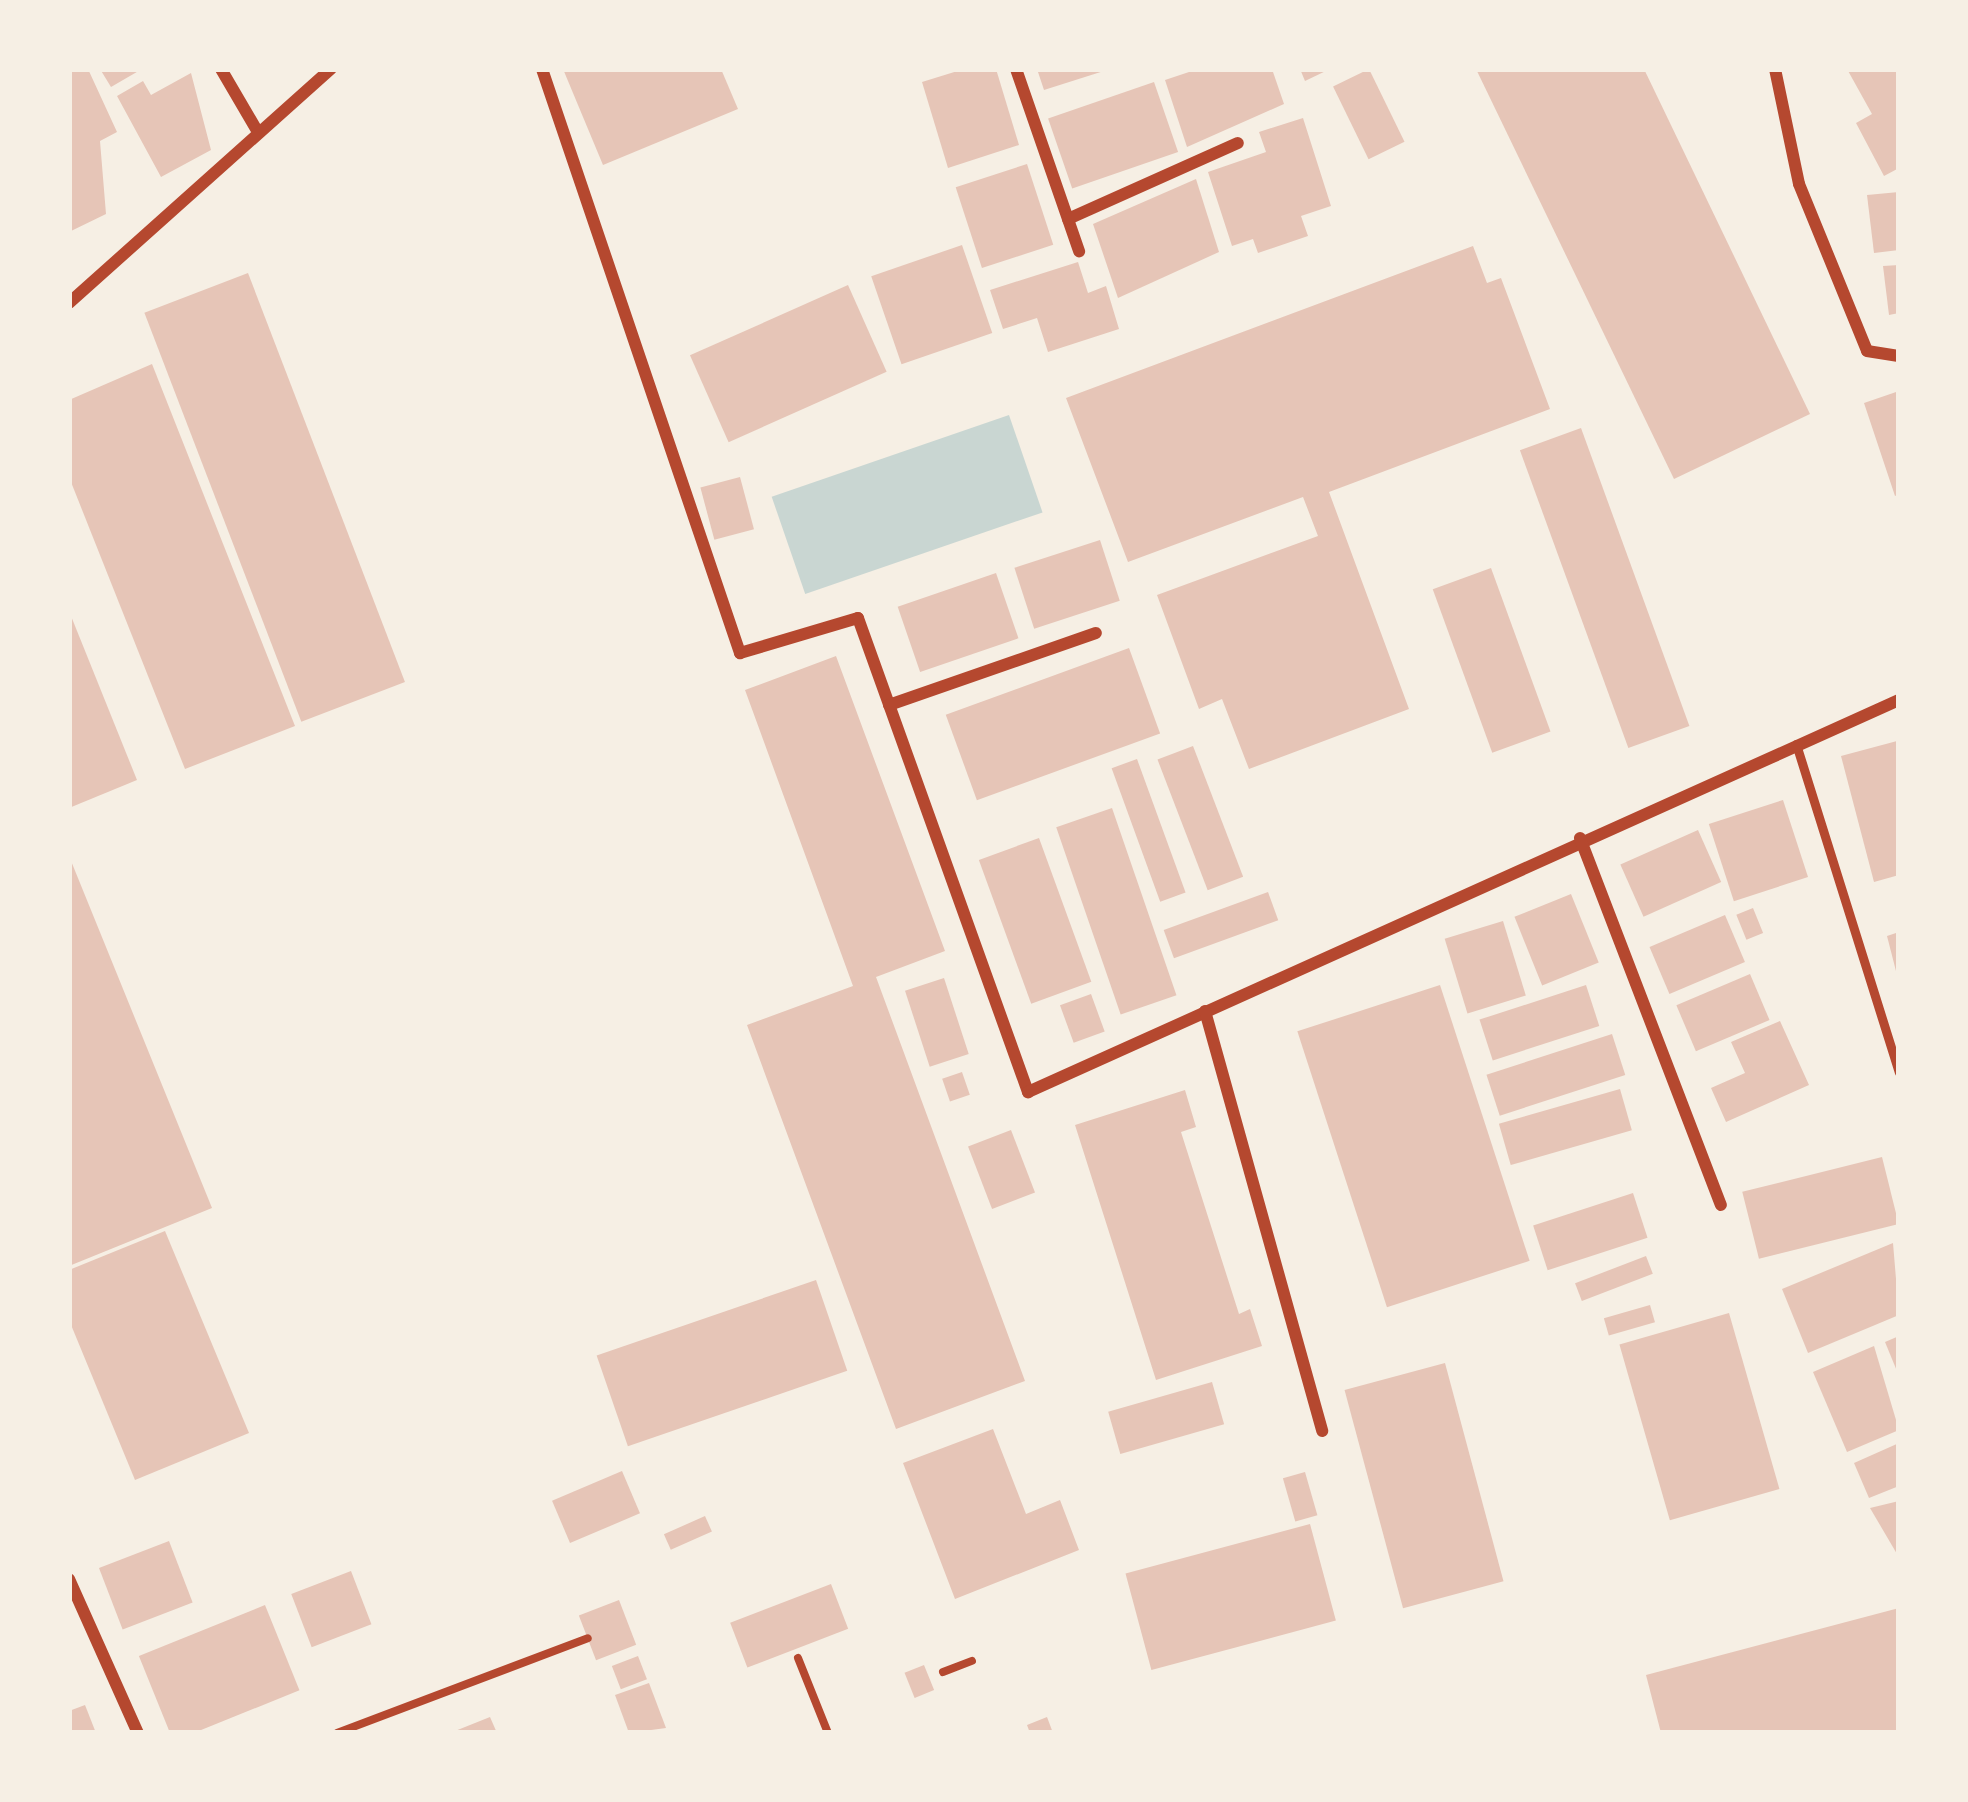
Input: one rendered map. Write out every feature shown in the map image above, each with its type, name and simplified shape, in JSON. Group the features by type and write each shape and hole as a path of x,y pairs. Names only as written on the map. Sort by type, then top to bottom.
{"street":[{"path":"221,69 256,130"},
{"path":"69,303 256,130 331,69"},
{"path":"542,69 740,653 858,618 1028,1092 1580,838 1899,700"},
{"path":"1016,69 1079,250"},
{"path":"1775,69 1799,184 1867,351 1899,356"},
{"path":"1068,219 1238,143"},
{"path":"890,705 1096,633"},
{"path":"1580,838 1721,1205"},
{"path":"1205,1011 1322,1431"},
{"path":"69,1579 138,1733"}],"lane":[{"path":"1796,744 1899,1072"}],"path":[{"path":"338,1733 588,1638"},
{"path":"798,1658 828,1733"},
{"path":"943,1672 971,1661"}],"shaded area":[{"path":"1009,415 1043,512 805,594 772,497"}],"building":[{"path":"69,69 88,69 117,132 100,141 106,214 69,232"},
{"path":"100,69 142,69 111,87"},
{"path":"563,69 721,69 738,109 603,165"},
{"path":"964,69 996,69 1019,145 948,168 922,82"},
{"path":"1037,69 1107,69 1107,70 1044,90"},
{"path":"1198,69 1272,69 1284,104 1187,147 1165,80"},
{"path":"1300,69 1330,69 1305,81"},
{"path":"1369,69 1405,142 1369,159 1333,87"},
{"path":"1476,69 1644,69 1810,414 1674,479"},
{"path":"1847,69 1899,69 1899,168 1884,176 1856,123 1872,114"},
{"path":"191,73 211,150 161,177 117,96 143,81 151,95"},
{"path":"1154,82 1178,152 1072,188 1048,118"},
{"path":"1303,118 1331,206 1301,216 1308,236 1258,253 1253,239 1232,246 1208,172 1266,152 1259,132"},
{"path":"1027,164 1053,245 982,268 956,187"},
{"path":"1196,179 1219,252 1118,298 1093,224"},
{"path":"1899,192 1899,250 1874,253 1867,195"},
{"path":"962,245 992,333 902,364 871,276"},
{"path":"1473,246 1487,283 1501,278 1550,409 1329,492 1409,709 1249,769 1222,699 1199,709 1157,595 1318,536 1303,497 1128,562 1066,398"},
{"path":"1078,262 1088,293 1106,286 1119,329 1048,352 1037,318 1003,329 990,290"},
{"path":"1899,265 1899,313 1889,315 1883,266"},
{"path":"248,273 405,682 301,722 144,313"},
{"path":"848,285 887,372 729,442 690,355"},
{"path":"152,364 295,726 185,769 69,477 69,400"},
{"path":"1899,391 1899,494 1895,496 1864,403"},
{"path":"1581,428 1689,726 1628,748 1520,450"},
{"path":"740,477 754,529 714,540 700,488"},
{"path":"1100,540 1120,601 1034,629 1014,568"},
{"path":"1491,568 1551,732 1492,753 1433,589"},
{"path":"996,573 1018,638 920,672 898,607"},
{"path":"69,611 137,780 69,808"},
{"path":"1129,648 1160,734 977,800 946,715"},
{"path":"836,656 945,951 876,977 1025,1381 896,1429 747,1025 853,986 745,690"},
{"path":"1897,741 1899,875 1874,882 1841,756"},
{"path":"1193,746 1243,877 1208,890 1158,760"},
{"path":"1137,759 1186,892 1160,902 1112,768"},
{"path":"1783,800 1808,877 1734,901 1709,824"},
{"path":"1112,808 1176,995 1121,1014 1056,827"},
{"path":"1698,830 1721,882 1644,917 1620,865"},
{"path":"1039,838 1091,982 1031,1004 979,860"},
{"path":"69,856 212,1208 69,1266"},
{"path":"1268,892 1278,920 1174,958 1164,930"},
{"path":"1571,894 1599,963 1542,985 1514,917"},
{"path":"1753,908 1763,933 1746,940 1736,915"},
{"path":"1725,915 1745,962 1669,994 1650,947"},
{"path":"1503,921 1526,996 1467,1013 1445,939"},
{"path":"1899,932 1899,974 1897,975 1887,936"},
{"path":"1750,974 1770,1020 1696,1051 1676,1005"},
{"path":"944,978 969,1054 930,1067 905,991"},
{"path":"1440,985 1530,1261 1387,1307 1297,1031"},
{"path":"1586,985 1599,1026 1493,1061 1479,1020"},
{"path":"1091,994 1105,1032 1074,1043 1060,1005"},
{"path":"1780,1021 1809,1085 1726,1122 1711,1088 1745,1073 1731,1042"},
{"path":"1612,1034 1625,1075 1500,1116 1486,1075"},
{"path":"962,1072 970,1095 950,1102 942,1079"},
{"path":"1620,1089 1632,1130 1511,1165 1499,1124"},
{"path":"1185,1090 1196,1127 1181,1132 1239,1314 1250,1309 1262,1346 1156,1380 1075,1125"},
{"path":"1011,1130 1035,1193 992,1209 968,1146"},
{"path":"1882,1157 1899,1224 1759,1259 1742,1192"},
{"path":"1633,1193 1648,1238 1548,1270 1533,1225"},
{"path":"165,1231 249,1433 135,1480 69,1320 69,1270"},
{"path":"1893,1243 1899,1315 1808,1353 1782,1289"},
{"path":"1646,1256 1653,1274 1582,1301 1575,1283"},
{"path":"816,1280 847,1371 628,1446 597,1356"},
{"path":"1650,1305 1655,1322 1609,1336 1604,1318"},
{"path":"1729,1313 1779,1489 1670,1520 1619,1344"},
{"path":"1899,1336 1899,1376 1885,1342"},
{"path":"1874,1346 1899,1430 1847,1452 1813,1372"},
{"path":"1445,1363 1503,1581 1403,1608 1345,1390"},
{"path":"1212,1382 1224,1424 1120,1454 1108,1412"},
{"path":"993,1429 1026,1514 1060,1500 1079,1550 955,1599 903,1463"},
{"path":"1899,1443 1899,1486 1869,1498 1854,1463"},
{"path":"622,1471 640,1513 570,1543 552,1501"},
{"path":"1305,1472 1317,1515 1295,1522 1283,1478"},
{"path":"1899,1501 1899,1554 1897,1554 1870,1508"},
{"path":"705,1516 712,1532 671,1550 664,1534"},
{"path":"1310,1524 1336,1621 1151,1670 1126,1573"},
{"path":"169,1541 193,1603 123,1629 99,1568"},
{"path":"351,1571 371,1624 312,1647 291,1594"},
{"path":"831,1584 848,1629 747,1668 730,1623"},
{"path":"619,1600 636,1645 596,1660 579,1615"},
{"path":"265,1605 299,1690 194,1733 170,1733 139,1656"},
{"path":"1899,1608 1899,1733 1661,1733 1646,1675"},
{"path":"638,1656 647,1679 621,1689 612,1666"},
{"path":"924,1665 934,1690 915,1698 905,1673"},
{"path":"649,1683 666,1728 629,1733 615,1695"},
{"path":"85,1705 96,1733 69,1733 69,1711"},
{"path":"490,1717 497,1733 450,1733"},
{"path":"1047,1717 1053,1733 1030,1733 1027,1725"}]}
